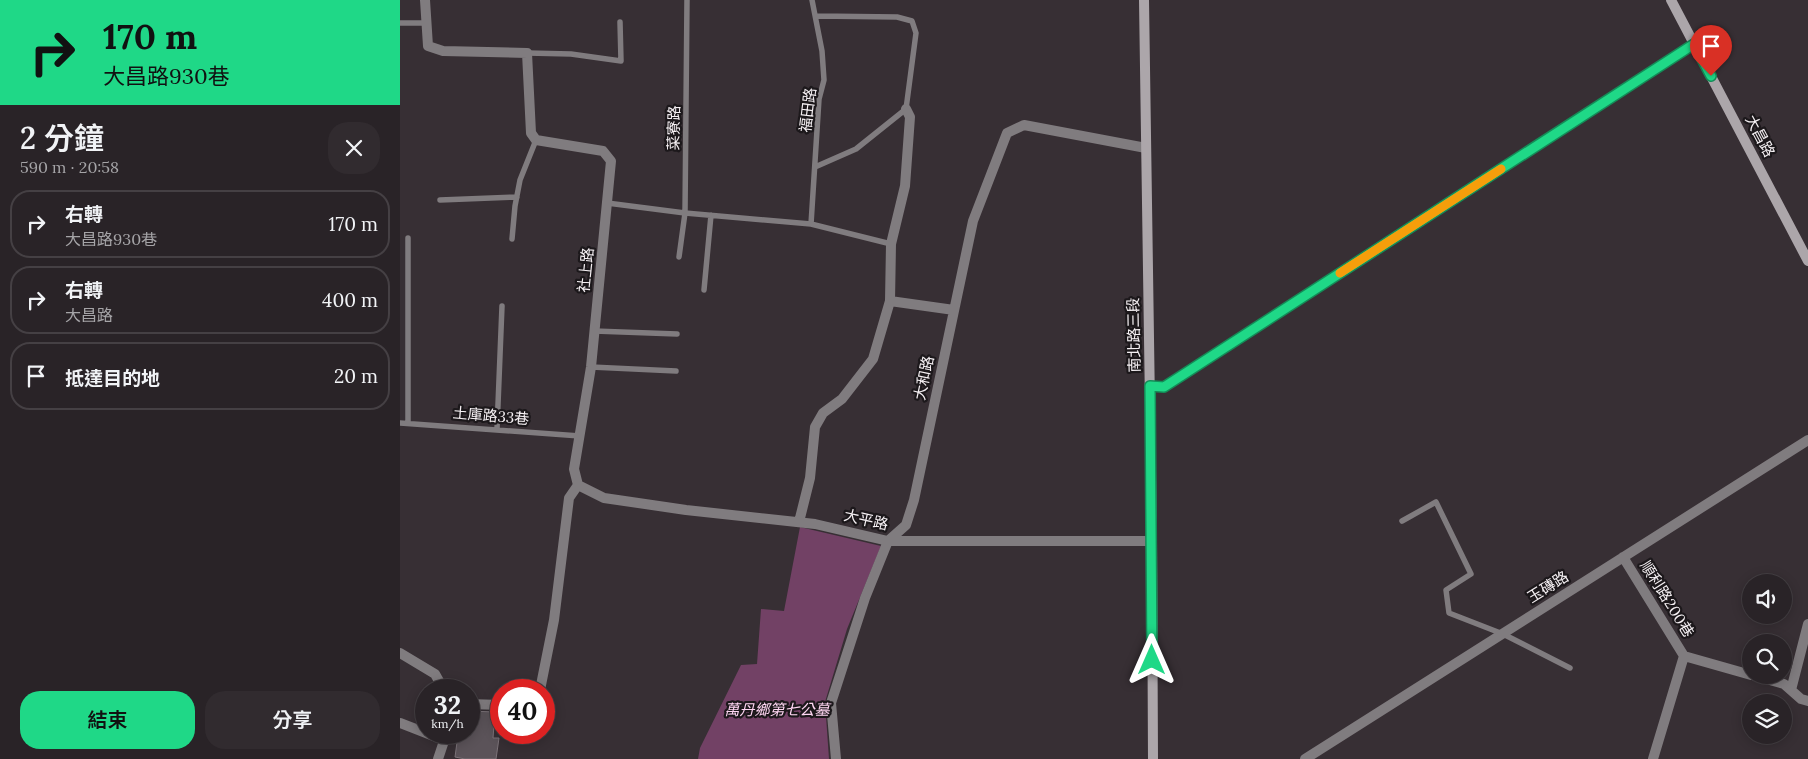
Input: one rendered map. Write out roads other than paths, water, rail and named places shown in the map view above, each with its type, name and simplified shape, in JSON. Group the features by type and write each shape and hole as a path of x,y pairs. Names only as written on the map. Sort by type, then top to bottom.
{"street":[{"path":"426,0 428,46 443,51 527,53 531,133 536,140"},
{"name":"南北路三段","path":"1144,0 1152,541 1153,759"},
{"name":"大昌路","path":"1671,0 1808,261"},
{"path":"1150,386 1164,387 1694,44"},
{"path":"799,522 810,478 815,427 823,413 842,399 873,359 890,301 892,244 905,186 910,117 906,108"},
{"name":"大和路","path":"836,759 831,703 865,598 888,542 906,525 914,500 973,221 1007,133 1024,125 1146,148"},
{"name":"社上路","path":"536,140 603,151 611,161 591,367 574,469 578,485"},
{"path":"890,301 954,310"},
{"name":"玉磚路","path":"1305,759 1808,440"},
{"path":"542,679 554,620 569,498 578,485"},
{"name":"大平路","path":"578,485 604,498 686,510 815,524 888,542 1152,541"},
{"name":"順利路200巷","path":"1623,557 1684,656 1742,672"},
{"path":"1791,690 1808,624"},
{"path":"400,653 435,674 438,679"},
{"name":"順利路200巷","path":"1652,759 1684,656"},
{"name":"順利路200巷","path":"1784,684 1802,699 1808,701"},
{"path":"400,724 415,728"},
{"path":"438,759 443,744"}],"lane":[{"name":"菜寮路","path":"679,257 685,213 687,0"},
{"name":"福田路","path":"811,224 819,99 824,80 822,51 812,0"},
{"path":"815,166 856,149 906,108 916,33 912,22 897,16 816,16"},
{"path":"527,53 571,54 621,61 620,22"},
{"path":"400,23 426,23"},
{"path":"512,239 516,197 520,180 536,140"},
{"path":"440,200 516,197"},
{"path":"608,203 685,213 811,224 892,244"},
{"path":"704,290 711,215"},
{"path":"408,238 408,422"},
{"path":"497,429 502,306"},
{"path":"594,331 677,334"},
{"path":"591,367 676,371"},
{"name":"土庫路33巷","path":"400,423 408,422 580,436"},
{"path":"1402,522 1436,502 1471,574 1446,590 1449,613 1503,634 1570,668"}],"park label":[{"name":"萬丹鄉第七公墓","path":"777,710"}]}
